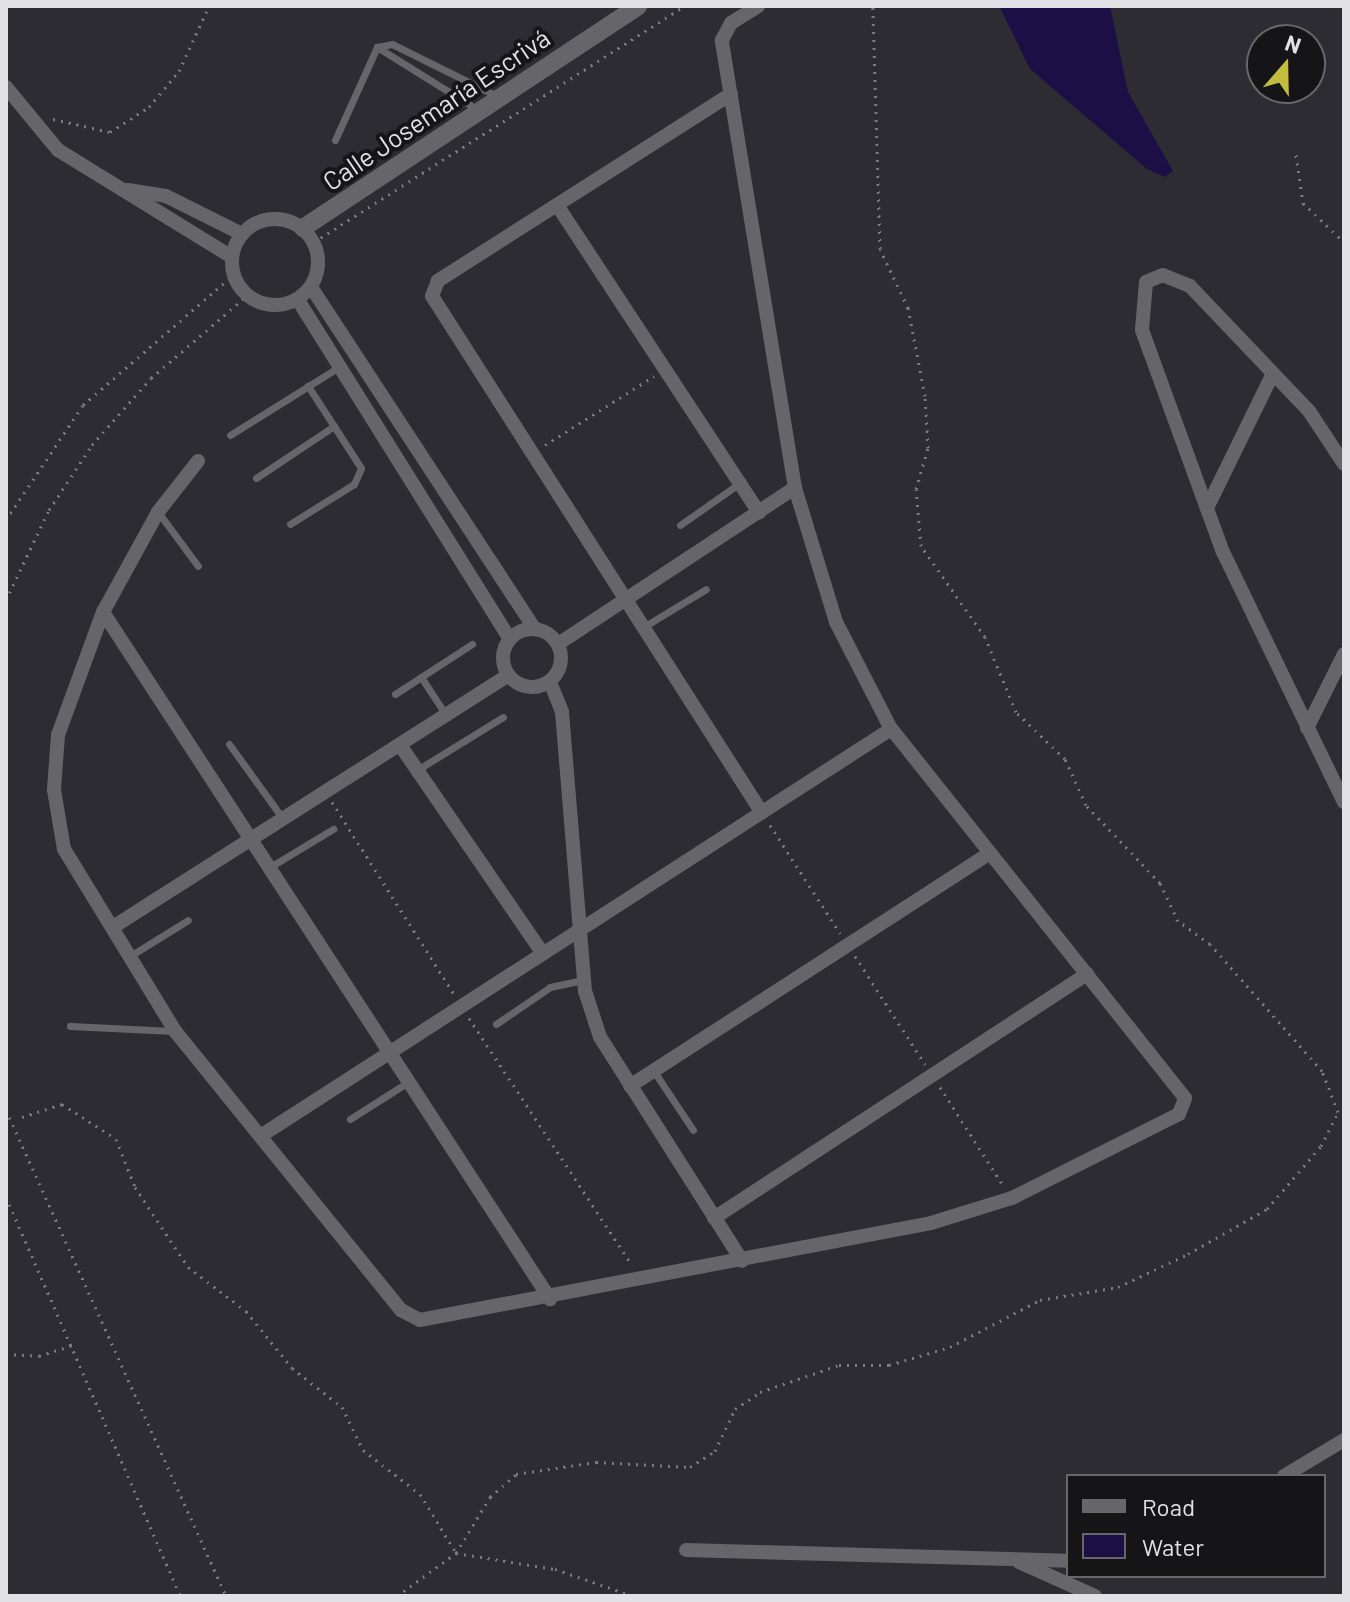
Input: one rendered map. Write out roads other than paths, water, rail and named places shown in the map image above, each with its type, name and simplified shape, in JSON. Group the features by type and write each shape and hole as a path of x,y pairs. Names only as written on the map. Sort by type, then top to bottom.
{"street":[{"name":"Calle Josemaría Escrivá","path":"308,235 499,97 638,6"},
{"path":"198,461 158,512 103,612 58,735 54,790 64,849 175,1031 401,1310 420,1320 550,1299 931,1223 1012,1198 1184,1108 1185,1098 891,729 836,622 795,488 722,40 731,23 758,6"},
{"path":"6,87 40,137 128,189 157,216 232,257"},
{"path":"731,94 438,281 432,296 628,598 762,813"},
{"path":"128,189 166,196 242,234"},
{"path":"557,205 759,513"},
{"path":"271,219 308,235 319,267 311,287 298,300 272,306 248,295 234,274 232,257 242,234 271,219"},
{"path":"1344,464 1273,373 1190,286 1163,275 1146,282 1142,330 1207,508 1344,802"},
{"path":"311,287 535,629 558,644"},
{"path":"298,300 510,639"},
{"path":"1207,508 1273,373"},
{"path":"373,420 390,410"},
{"path":"558,644 795,488"},
{"path":"103,612 550,1299"},
{"path":"535,629 510,639 503,652 509,675 522,686 550,682 559,671 558,644"},
{"path":"1307,728 1344,654"},
{"path":"113,927 509,675"},
{"path":"550,682 562,712 584,980 600,1037 742,1261"},
{"path":"262,1135 891,729"},
{"path":"400,745 543,954"},
{"path":"630,1086 990,853"},
{"path":"714,1218 1087,974"},
{"path":"1287,1474 1344,1440"},
{"path":"686,1550 1066,1561"},
{"path":"1011,1558 1095,1596"}],"lane":[{"path":"377,47 392,44 499,97"},
{"path":"377,47 480,111"},
{"path":"335,140 377,47"},
{"path":"230,435 339,367"},
{"path":"290,524 360,476 334,426 308,386"},
{"path":"256,478 334,426"},
{"path":"680,525 740,483"},
{"path":"158,512 198,566"},
{"path":"645,626 706,589"},
{"path":"395,694 472,644"},
{"path":"421,677 446,715"},
{"path":"417,770 503,717"},
{"path":"229,744 283,819"},
{"path":"270,867 333,829"},
{"path":"130,956 188,920"},
{"path":"496,1024 550,987 584,980"},
{"path":"70,1026 175,1031"},
{"path":"653,1070 693,1130"},
{"path":"350,1119 408,1082"}],"water":[{"path":"999,6 1110,6 1128,92 1173,171 1165,177 1147,169 1030,69"}]}
